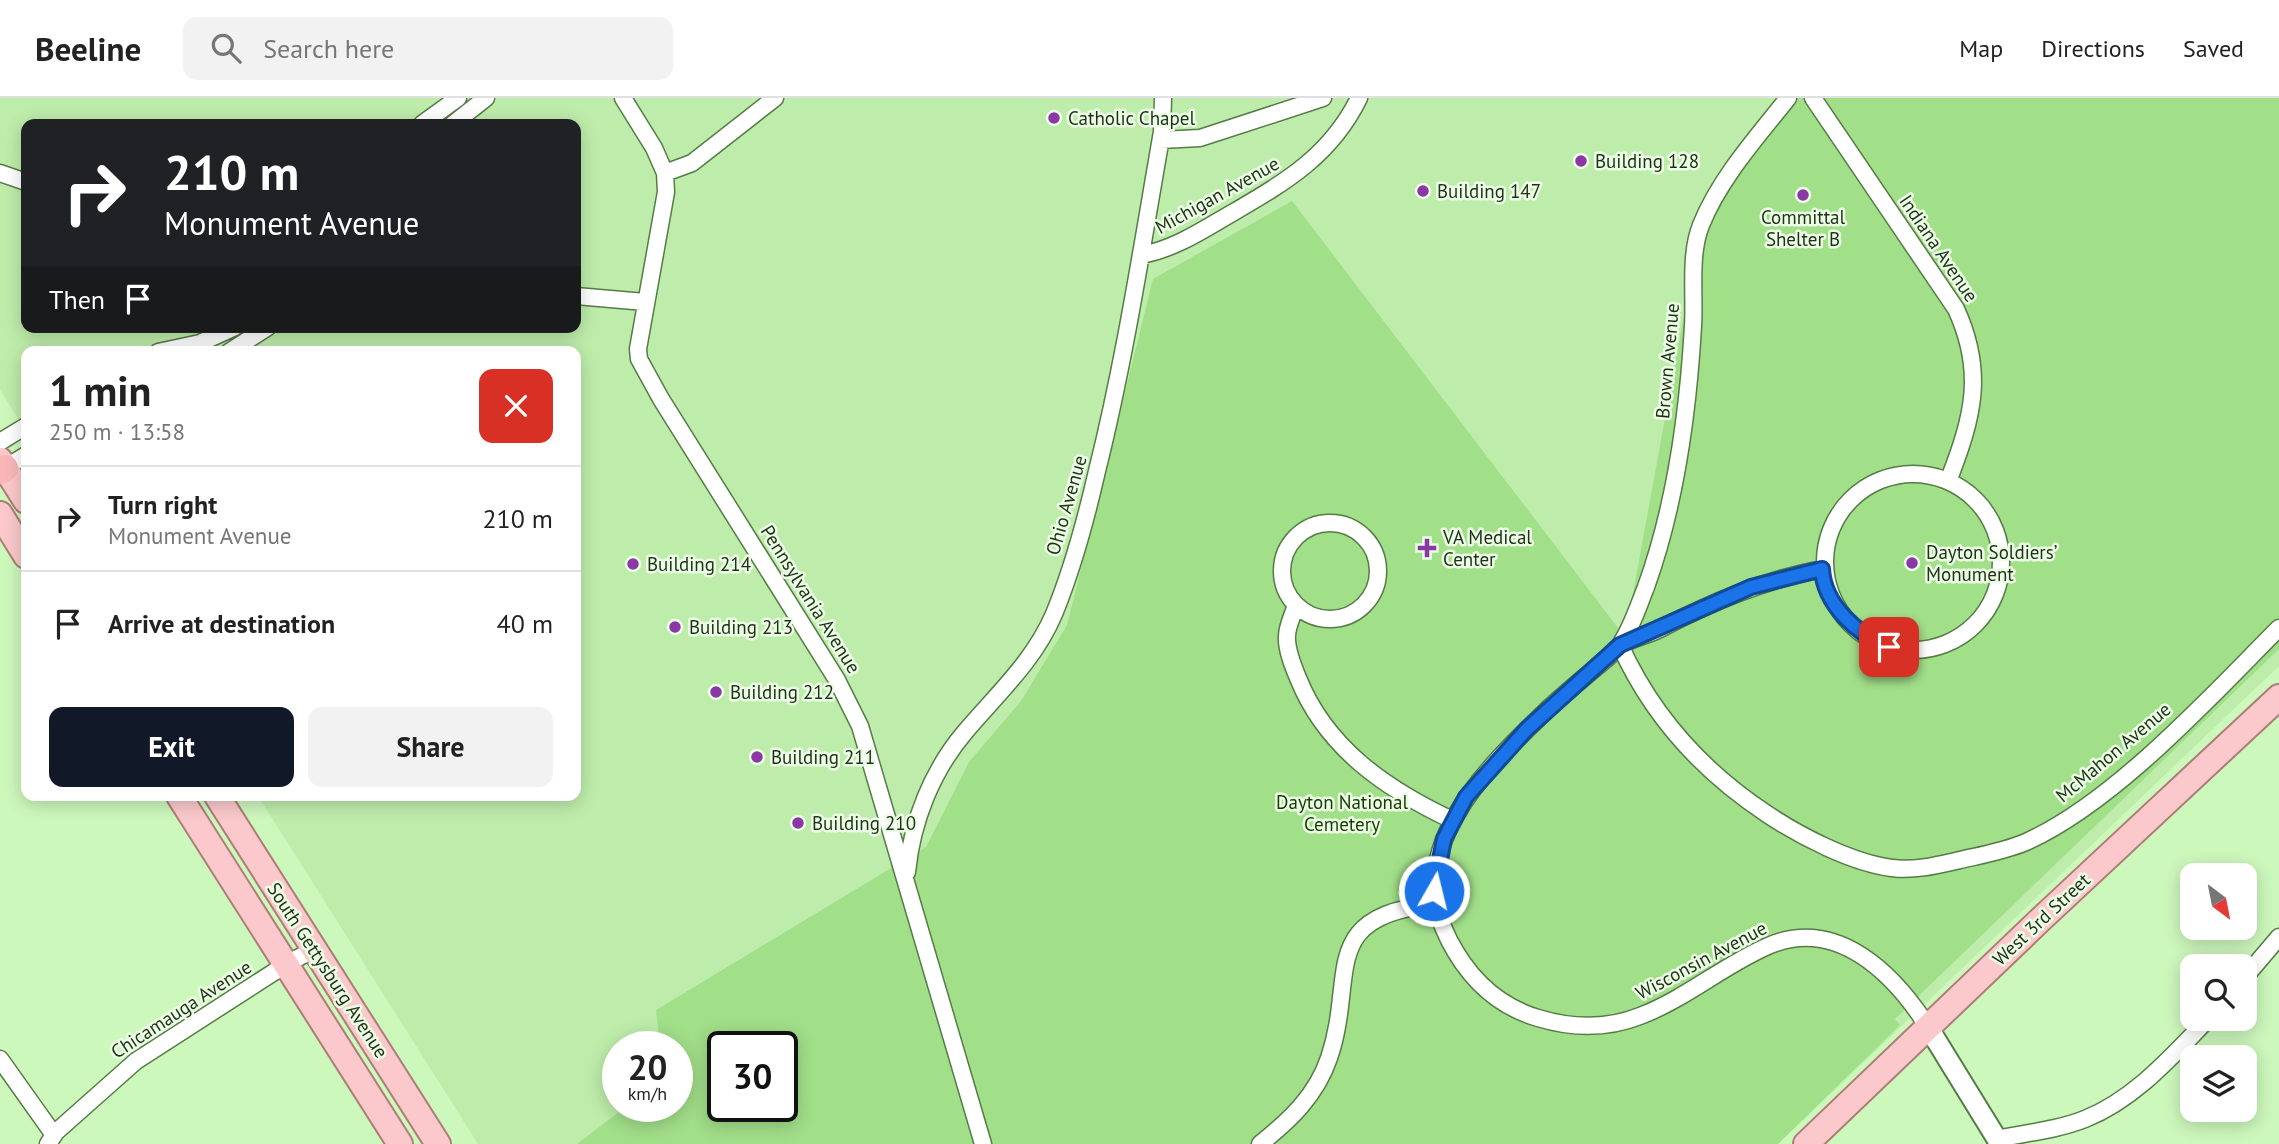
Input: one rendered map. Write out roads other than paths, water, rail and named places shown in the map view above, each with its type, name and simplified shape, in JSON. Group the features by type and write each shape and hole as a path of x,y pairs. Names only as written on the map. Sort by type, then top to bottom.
{"main road":[{"path":"8,463 21,490"},
{"path":"0,513 21,548"},
{"name":"West 3rd Street","path":"1806,1144 2279,697"},
{"name":"South Gettysburg Avenue","path":"182,801 288,963 400,1144"},
{"name":"South Gettysburg Avenue","path":"219,801 438,1144"}],"street":[{"path":"429,119 458,98"},
{"path":"459,119 486,98"},
{"name":"Pennsylvania Avenue","path":"623,98 654,148 664,173 666,192 645,302 639,359 661,399 849,702 869,751 983,1144"},
{"path":"664,173 692,163 775,98"},
{"name":"Ohio Avenue","path":"906,881 912,835 942,765 965,732 1027,663 1055,612 1086,516 1118,388 1161,140 1163,98"},
{"path":"1161,140 1200,138 1323,98"},
{"name":"Michigan Avenue","path":"1142,255 1174,247 1286,183 1321,152 1346,122 1359,98"},
{"name":"Brown Avenue","path":"1620,645 1631,628 1661,544 1672,498 1693,328 1695,266 1700,227 1737,165 1788,98"},
{"name":"Indiana Avenue","path":"1813,98 1956,309 1968,338 1975,374 1972,408 1949,479"},
{"path":"0,173 21,180"},
{"path":"581,296 645,302"},
{"path":"186,346 222,333"},
{"path":"238,346 259,333"},
{"path":"0,442 21,429"},
{"path":"1927,473 1949,479 1965,490 1983,510 2001,549 2000,583 1992,604 1961,636 1940,647 1917,651 1901,650 1877,643 1857,630 1841,612 1825,584 1823,553 1832,528 1859,494 1883,481 1909,474 1927,473"},
{"path":"1326,523 1347,525 1363,536 1376,555 1378,578 1368,600 1350,615 1327,619 1305,613 1296,605 1287,593 1282,572 1286,551 1294,539 1305,529 1326,523"},
{"name":"Wisconsin Avenue","path":"1822,569 1751,587 1620,645 1564,694 1492,765 1452,820 1439,854 1435,904 1440,923 1454,950 1483,988 1522,1013 1558,1023 1587,1026 1641,1016 1765,947 1801,938 1828,940 1863,955 1913,1004 1928,1027"},
{"path":"1296,605 1286,637 1301,687 1320,720 1359,764 1406,797 1452,820"},
{"name":"McMahon Avenue","path":"1620,645 1632,673 1676,735 1699,761 1731,790 1805,837 1880,866 1906,869 1997,852 2024,843 2071,817 2154,750 2279,628"},
{"path":"1260,1144 1297,1113 1323,1072 1333,1043 1345,962 1360,932 1381,914 1435,904"},
{"path":"2257,962 2279,937"},
{"name":"Chicamauga Avenue","path":"51,1140 136,1061 288,963 315,949"},
{"path":"1928,1027 1998,1141 2069,1124 2102,1111 2145,1081 2196,1031"},
{"path":"0,1059 51,1140"}],"place":[{"name":"Catholic Chapel","path":"1054,118"},
{"name":"Building 128","path":"1581,161"},
{"name":"Building 147","path":"1423,191"},
{"name":"Committal Shelter B","path":"1803,195"},
{"name":"VA Medical Center","path":"1427,548"},
{"name":"Dayton Soldiers’ Monument","path":"1912,563"},
{"name":"Building 214","path":"633,564"},
{"name":"Building 213","path":"675,627"},
{"name":"Building 212","path":"716,692"},
{"name":"Building 211","path":"757,757"},
{"name":"Building 210","path":"798,823"}],"park label":[{"name":"Dayton National Cemetery","path":"1342,813"}]}
